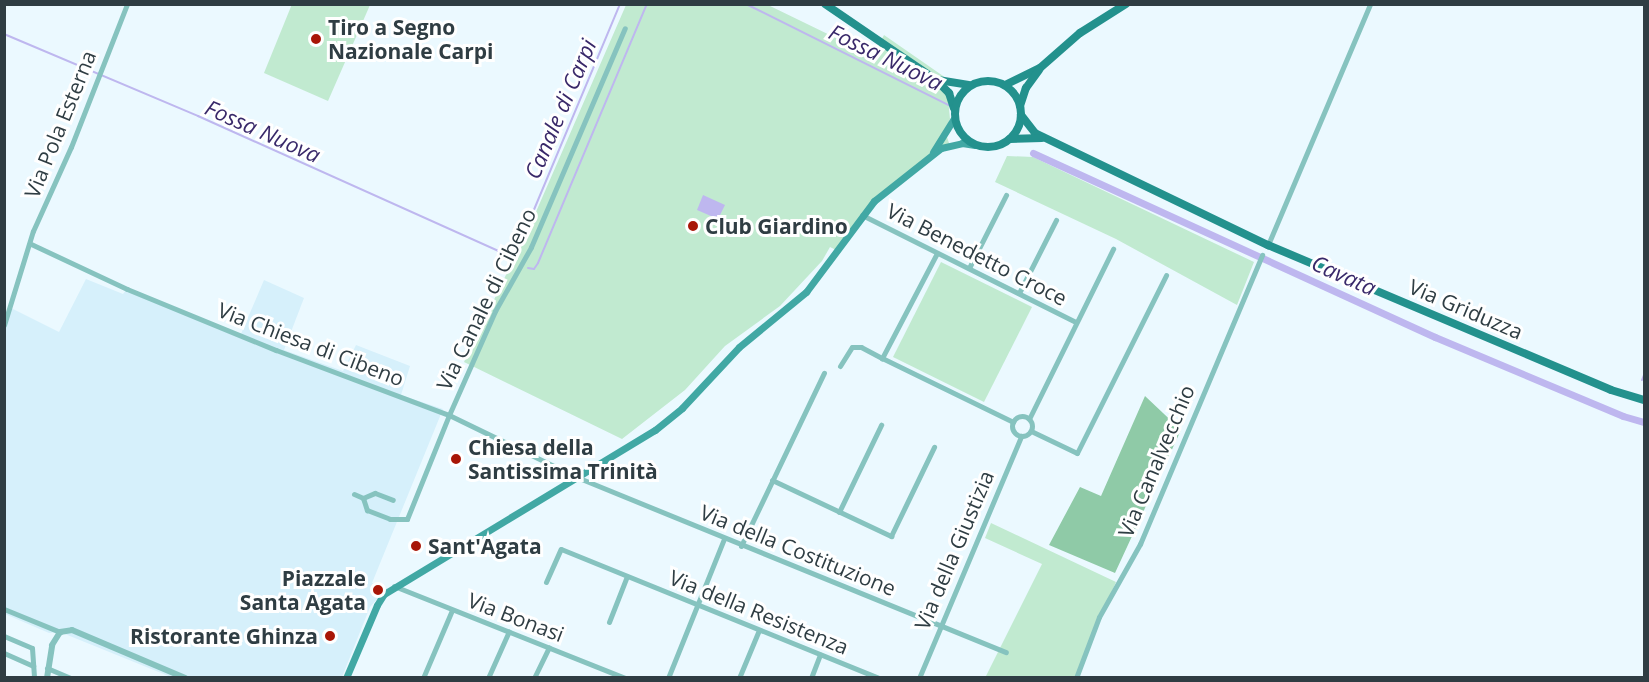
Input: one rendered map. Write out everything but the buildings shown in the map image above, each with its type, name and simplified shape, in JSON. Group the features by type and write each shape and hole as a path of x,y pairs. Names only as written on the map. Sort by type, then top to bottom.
{"main road":[{"path":"825,4 936,79 949,93 954,108 954,118 961,134 975,145"},
{"path":"346,678 376,604 394,586 579,478 656,430 682,408 739,347 806,292 874,201 930,156 952,144 993,147 1009,139 1016,132 1026,88 1040,68 1080,33 1126,4"},
{"path":"1005,85 1040,68"},
{"path":"936,79 969,85 987,80 1005,85 1017,98 1021,111"},
{"path":"954,108 960,95 969,85"},
{"name":"Via Griduzza","path":"1021,111 1035,133 1268,245 1611,390 1644,400"},
{"path":"930,156 947,134 954,118"},
{"name":"Via Griduzza","path":"1009,139 1047,138"}],"street":[{"name":"Via Pola Esterna","path":"4,325 31,244 33,231 71,147 103,60 127,4"},
{"path":"1270,240 1370,4"},
{"name":"Via Canale di Cibeno","path":"363,498 367,510 390,519 407,519 449,415 495,311 531,248 625,28"},
{"path":"969,268 1005,195"},
{"name":"Via Benedetto Croce","path":"862,215 1076,322"},
{"path":"1019,293 1056,220"},
{"name":"Via Chiesa di Cibeno","path":"31,244 136,293 276,350 449,415 579,478"},
{"path":"1031,431 1029,419 1113,249"},
{"path":"882,358 937,253"},
{"name":"Via Canalvecchio","path":"1076,678 1099,617 1140,543 1262,255"},
{"path":"1031,431 1077,453 1166,274"},
{"path":"840,366 852,347 861,347 1013,422"},
{"path":"741,546 824,374"},
{"path":"1029,419 1020,416 1013,422 1012,429 1021,436 1031,431"},
{"path":"839,512 881,425"},
{"name":"Via della Giustizia","path":"919,678 939,624 1021,436"},
{"path":"772,480 891,536 934,447"},
{"name":"Via della Costituzione","path":"579,478 741,546 1006,652"},
{"path":"354,494 363,498 375,493 393,500"},
{"path":"668,678 724,539"},
{"name":"Via della Resistenza","path":"546,582 561,549 879,678"},
{"path":"609,621 627,576"},
{"name":"Via Bonasi","path":"394,586 625,678"},
{"path":"4,609 60,632 72,630 185,678"},
{"path":"423,678 453,610"},
{"path":"739,678 759,630"},
{"path":"488,678 509,631"},
{"path":"47,678 52,645 60,632"},
{"path":"4,636 32,648 34,678"},
{"path":"534,678 549,647"},
{"path":"4,654 33,666"},
{"path":"811,678 820,655"},
{"path":"47,668 66,677"}],"shaded area":[{"path":"703,195 725,205 718,219 697,210"},
{"path":"86,279 123,294 126,290 241,334 264,280 304,298 284,350 343,371 356,345 410,366 401,395 443,409 372,583 387,588 370,607 342,677 171,677 60,632 49,633 5,614 4,325 11,308 59,332"}],"green space":[{"name":"Tiro a Segno Nazionale Carpi","path":"292,4 370,5 328,101 264,73"},
{"name":"Club Giardino","path":"626,5 768,5 873,56 884,35 946,78 950,119 945,131 950,146 871,206 840,252 830,247 822,261 780,306 725,346 685,390 622,439 464,362 532,221"},
{"path":"1007,156 1033,157 1254,262 1237,305 1116,239 995,182"},
{"path":"941,262 1032,307 984,402 893,357"},
{"path":"1145,396 1181,430 1115,573 1049,545 1080,487 1101,496"},
{"path":"991,523 1116,582 1075,677 985,678 1042,564 985,538"}],"waterway":[{"name":"Canale di Carpi","path":"528,224 620,4"},
{"name":"Fossa Nuova","path":"528,268 534,269 538,263 647,4"},
{"name":"Fossa Nuova","path":"746,4 949,105"},
{"name":"Fossa Nuova","path":"4,34 198,116 509,256"},
{"name":"Cavata","path":"1033,153 1435,337 1623,416 1644,422"},
{"path":"1642,380 1644,375"}],"place":[{"name":"Tiro a Segno Nazionale Carpi","path":"316,39"},
{"name":"Club Giardino","path":"693,226"},
{"name":"Chiesa della Santissima Trinità","path":"456,459"},
{"name":"Sant'Agata","path":"416,546"},
{"name":"Piazzale Santa Agata","path":"378,590"},
{"name":"Ristorante Ghinza","path":"330,636"}]}
